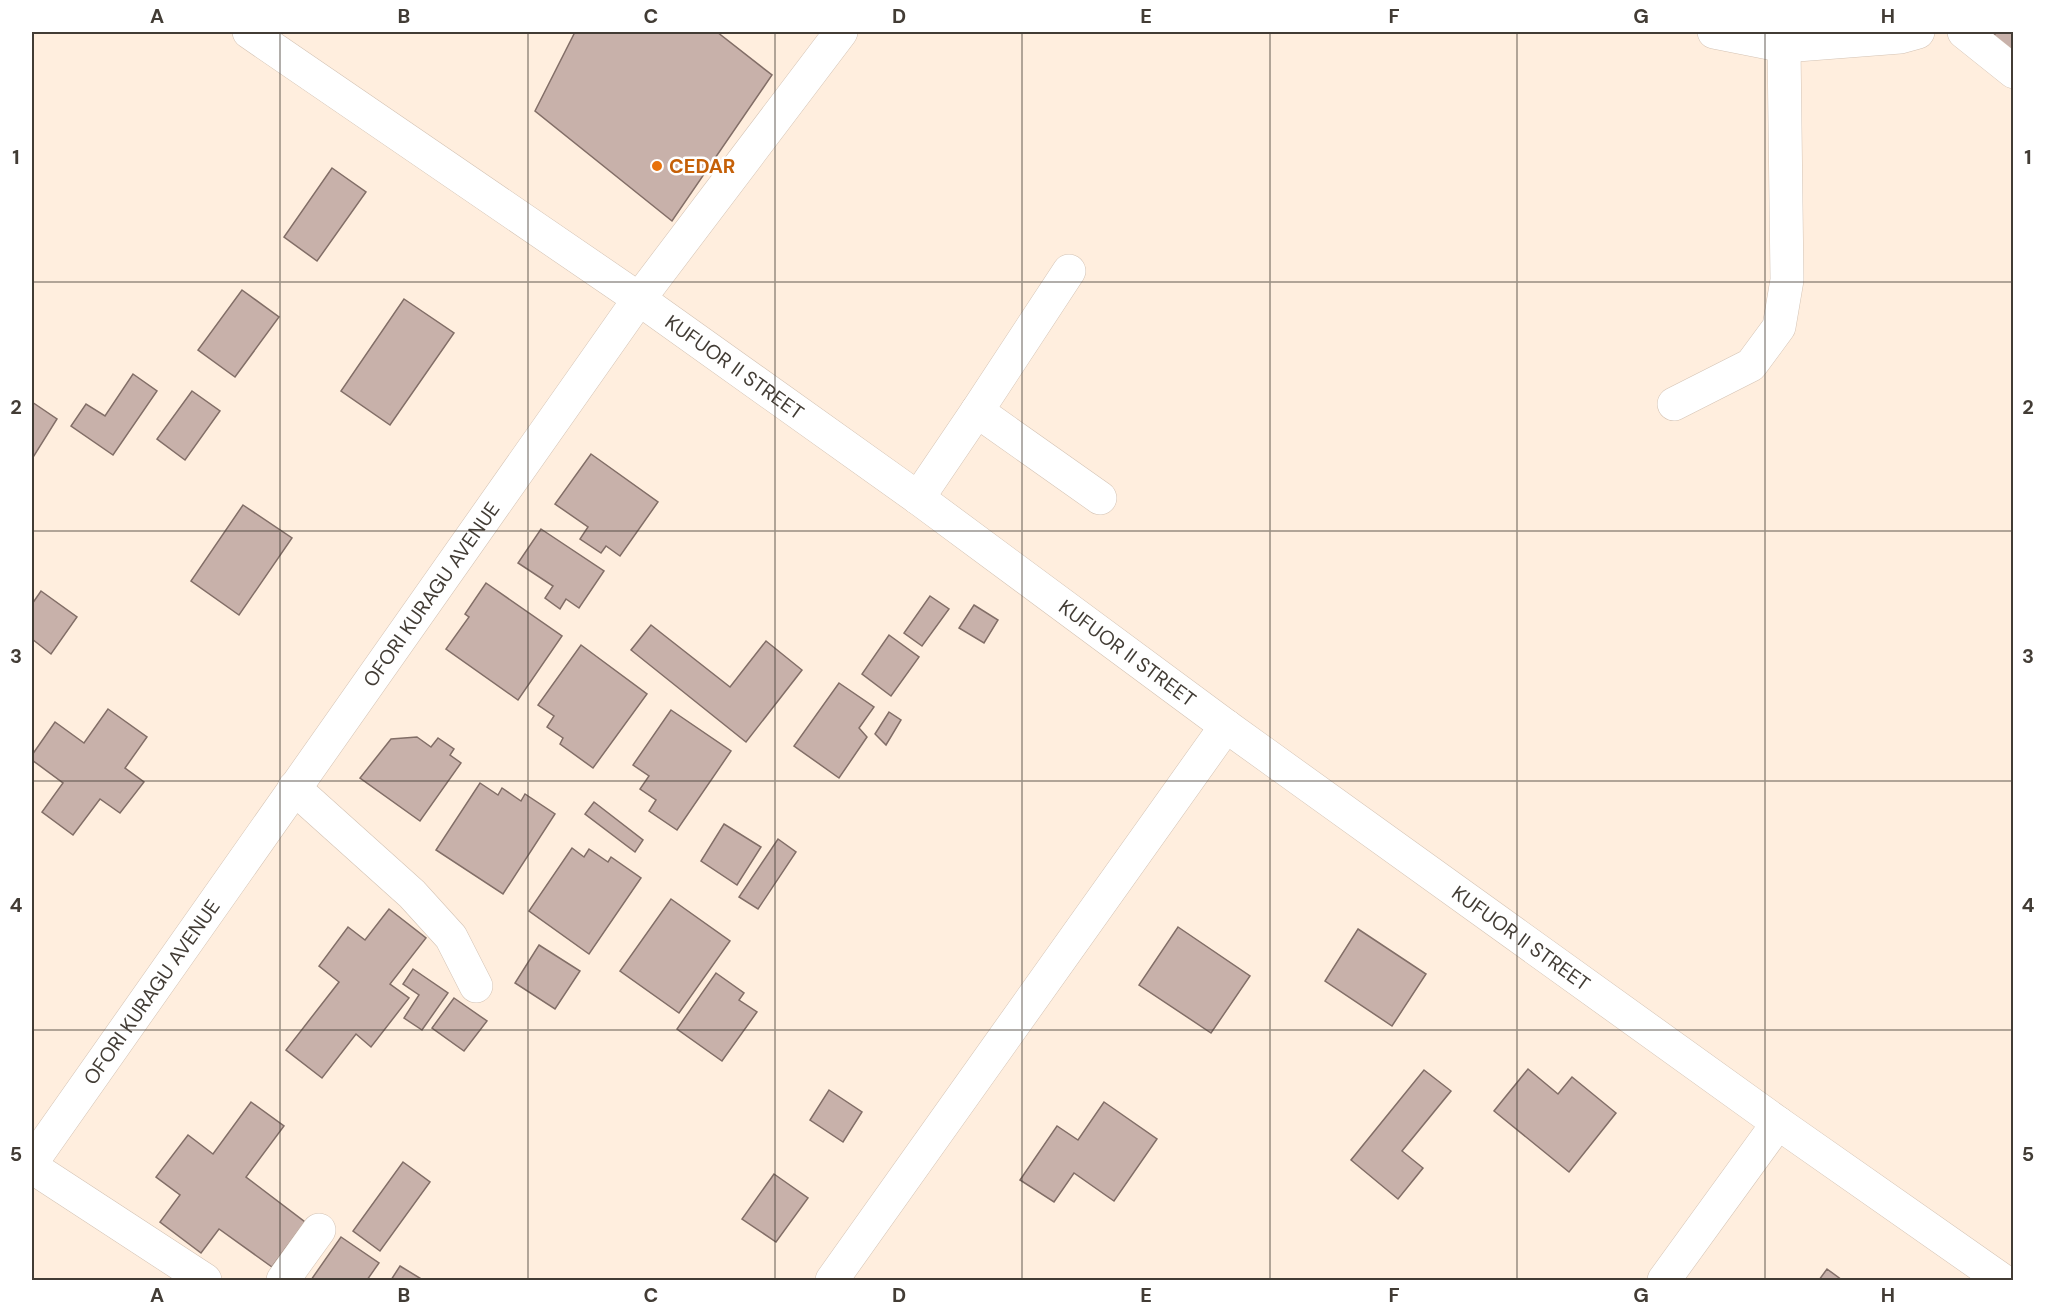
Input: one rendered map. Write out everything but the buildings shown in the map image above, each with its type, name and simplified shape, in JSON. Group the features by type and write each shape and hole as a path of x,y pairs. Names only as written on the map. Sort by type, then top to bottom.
{"street":[{"name":"KUFUOR II STREET","path":"249,32 639,299 918,498 1226,726 2002,1281"},
{"name":"OFORI KURAGU AVENUE","path":"32,1162 639,299 841,32"},
{"path":"1714,32 1784,46 1900,37 1918,32"},
{"path":"1964,32 2013,72"},
{"path":"1674,404 1751,365 1779,327 1787,280 1784,46"},
{"path":"918,498 1069,271"},
{"path":"977,411 1100,498"},
{"path":"832,1281 1226,726"},
{"path":"294,788 412,894 451,937 476,986"},
{"path":"1664,1281 1778,1123"},
{"path":"32,1167 205,1281"},
{"path":"283,1281 319,1230"}],"place":[{"name":"CEDAR","path":"657,166"}]}
